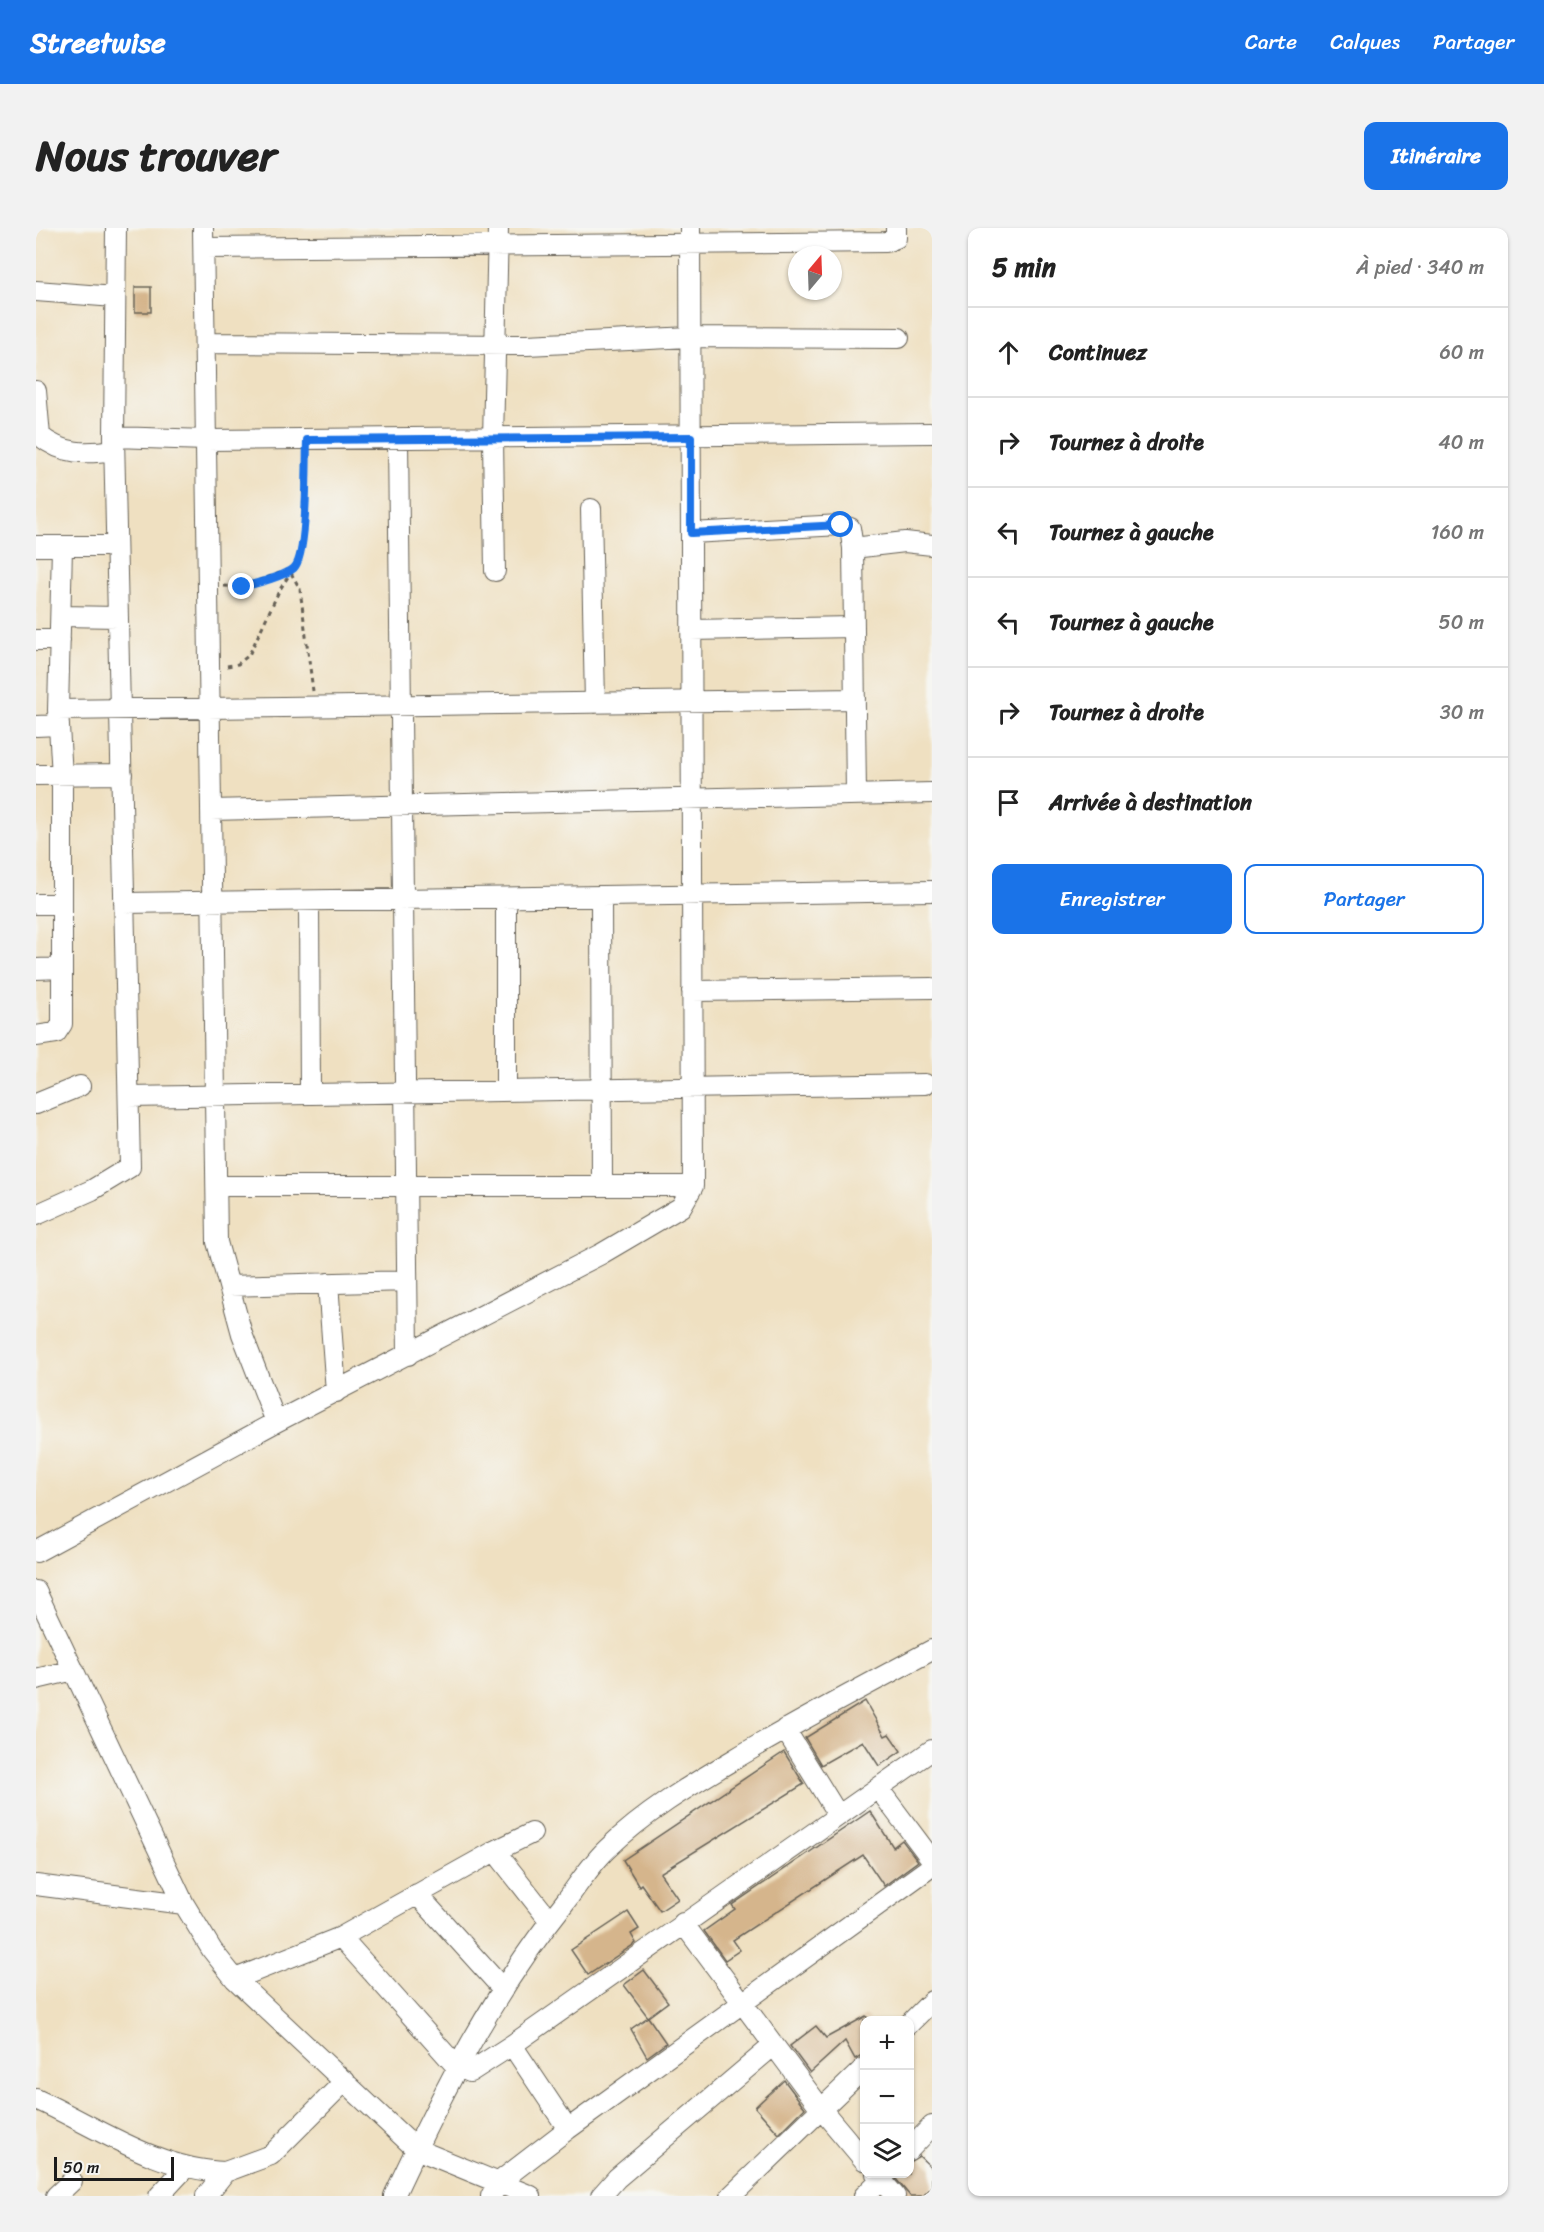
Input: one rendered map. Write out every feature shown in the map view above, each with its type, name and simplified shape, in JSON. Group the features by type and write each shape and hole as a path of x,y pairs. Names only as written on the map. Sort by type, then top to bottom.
{"street":[{"path":"36,1215 92,1190 130,1167 114,444 116,228"},
{"path":"203,228 218,1242 242,1334 276,1422"},
{"path":"204,248 497,237 690,237 886,242 896,238 896,228"},
{"path":"495,571 493,438 497,237"},
{"path":"36,1552 276,1422 661,1221 681,1207 693,1186 690,237"},
{"path":"36,291 115,297"},
{"path":"205,343 494,345 690,337 899,338"},
{"path":"36,391 40,436 50,445 82,454 114,444 206,440 932,433"},
{"path":"398,439 408,1355"},
{"path":"591,509 595,703"},
{"path":"691,533 841,525 850,528 853,548 856,795"},
{"path":"853,548 905,542 932,545"},
{"path":"36,546 116,546"},
{"path":"36,1036 56,1033 60,1029 62,776 59,717 63,547"},
{"path":"61,616 118,617"},
{"path":"691,630 854,627"},
{"path":"36,640 60,640"},
{"path":"36,726 59,717 120,709 855,699"},
{"path":"36,775 122,774"},
{"path":"211,810 932,793"},
{"path":"124,903 932,891"},
{"path":"601,896 602,1186"},
{"path":"506,898 506,1091"},
{"path":"309,901 310,1094"},
{"path":"36,904 60,904"},
{"path":"36,969 61,968"},
{"path":"692,991 932,988"},
{"path":"129,1097 926,1084"},
{"path":"36,1104 80,1086"},
{"path":"217,1186 693,1186"},
{"path":"229,1286 407,1281"},
{"path":"328,1283 336,1392"},
{"path":"36,1591 184,1904 212,1950 234,1979 416,2149 495,2189 531,2196"},
{"path":"394,2196 456,2066 502,1988 550,1921 606,1850 677,1794 785,1729 932,1650"},
{"path":"36,1679 74,1670"},
{"path":"785,1729 838,1815"},
{"path":"341,1937 456,2066 470,2072 512,2045 932,1750"},
{"path":"878,1788 932,1860"},
{"path":"234,1979 341,1937 495,1851 532,1833"},
{"path":"495,1851 550,1921"},
{"path":"495,2189 568,2129 932,1866"},
{"path":"36,1885 184,1904"},
{"path":"417,1894 502,1988"},
{"path":"683,1923 822,2110 860,2155"},
{"path":"914,2019 932,2001"},
{"path":"512,2045 568,2129"},
{"path":"601,2196 617,2178 774,2045"},
{"path":"731,2196 862,2070"},
{"path":"36,2099 111,2138 186,2168 225,2172 271,2155 345,2081"},
{"path":"914,2145 932,2126"},
{"path":"159,2196 186,2168"},
{"path":"208,2196 225,2172"},
{"path":"864,2196 879,2178"},
{"path":"883,2178 895,2196"},
{"path":"56,2196 72,2181"}],"path":[{"path":"209,670 237,664 249,655 279,591 294,568 303,540 307,440"},
{"path":"208,584 242,587 294,568"},
{"path":"291,573 300,589 314,706"}],"building":[{"path":"135,287 151,287 151,312 135,312"},
{"path":"865,1701 885,1736 889,1734 901,1751 879,1766 863,1741 821,1765 805,1738"},
{"path":"784,1752 804,1784 660,1873 678,1899 660,1911 641,1884 639,1886 623,1860"},
{"path":"870,1811 893,1847 902,1840 918,1861 884,1886 863,1855 733,1940 740,1950 725,1960 704,1931 735,1909 732,1905"},
{"path":"628,1912 639,1929 631,1934 636,1943 588,1975 571,1950"},
{"path":"644,1970 668,2002 648,2017 624,1985"},
{"path":"648,2017 666,2043 647,2057 631,2029"},
{"path":"860,2019 860,2056 855,2059 845,2041 810,2073 790,2046 816,2026 826,2038"},
{"path":"784,2080 805,2108 779,2134 755,2107"},
{"path":"919,2156 932,2168 932,2187 923,2196 910,2196 896,2179 914,2178 914,2159"}],"route":[{"path":"242,587 284,573 294,568 296,564 303,540 307,440 691,437 691,533 841,525"}]}
